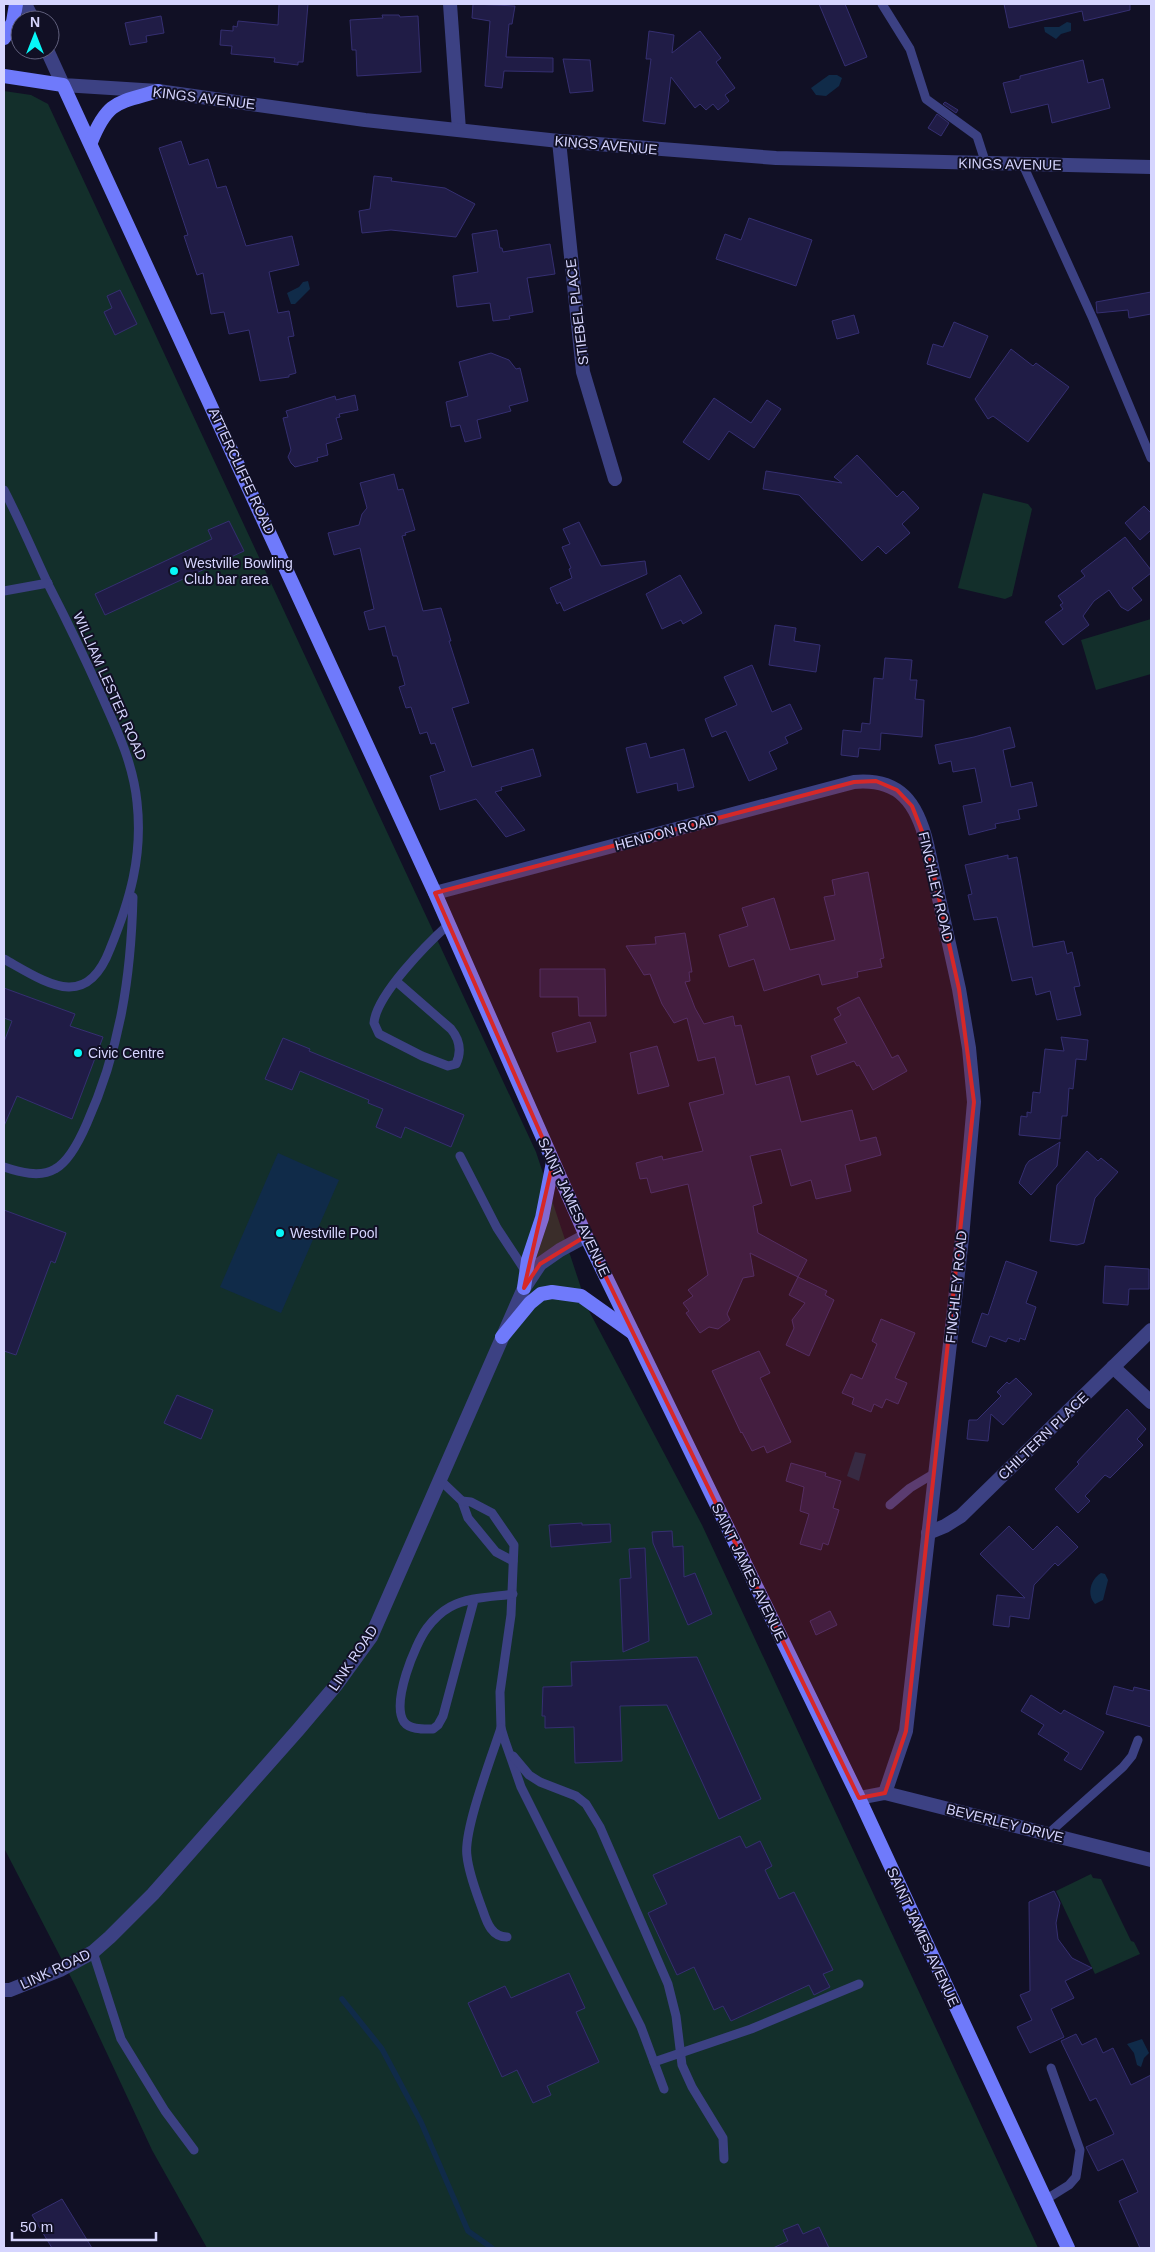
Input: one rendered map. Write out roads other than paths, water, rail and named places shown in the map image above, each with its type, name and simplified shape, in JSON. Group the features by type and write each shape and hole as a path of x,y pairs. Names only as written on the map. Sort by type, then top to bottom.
{"main road":[{"path":"4,38 13,22 16,4"},
{"path":"4,76 63,85"},
{"path":"4,88 27,80"},
{"name":"ATTERCLIFFE ROAD","path":"63,85 91,142 435,893"},
{"path":"91,142 103,115 112,108 127,100 158,91"},
{"name":"SAINT JAMES AVENUE","path":"435,893 586,1236 859,1798 1068,2248"},
{"path":"524,1288 528,1260 542,1218 553,1162"},
{"path":"502,1337 530,1303 541,1294 552,1292 581,1296 633,1333"}],"street":[{"path":"450,4 459,130"},
{"name":"ATTERCLIFFE ROAD","path":"52,60 63,85"},
{"name":"KINGS AVENUE","path":"63,85 158,91 365,120 559,141 776,158 1151,167"},
{"name":"STIEBEL PLACE","path":"559,141 583,372 615,479"},
{"name":"HENDON ROAD","path":"435,893 854,782 876,781 897,790"},
{"name":"FINCHLEY ROAD","path":"884,1793 906,1731 962,1238 974,1102 969,1048 959,988 924,830 912,806 897,790"},
{"name":"LINK ROAD","path":"4,1990 60,1970 93,1952 153,1894 337,1684 371,1636 524,1288 540,1264 560,1250 586,1236"},
{"name":"CHILTERN PLACE","path":"928,1533 945,1526 961,1516 1151,1330"},
{"path":"1113,1367 1151,1402"},
{"name":"BEVERLEY DRIVE","path":"859,1798 884,1793 1151,1860"}],"lane":[{"path":"882,4 910,49 926,99 977,136 986,164"},
{"path":"1023,165 1093,319 1151,458"},
{"name":"WILLIAM LESTER ROAD","path":"4,490 71,629 131,764 138,802 139,827 133,887 105,964 97,976 88,983 68,987 48,982 4,959"},
{"path":"4,591 48,583"},
{"path":"4,1167 26,1173 41,1173 53,1170 66,1158 83,1132 109,1066 122,1016 132,932 133,887"},
{"path":"396,982 451,1029 457,1037 460,1047 456,1064 452,1066 443,1065 379,1034 374,1023 376,1011 396,982 423,948 449,924"},
{"path":"460,1156 497,1228 526,1272"},
{"path":"890,1505 910,1488 935,1473"},
{"path":"440,1480 462,1501 468,1518 496,1552 513,1561"},
{"path":"462,1501 471,1502 492,1513 514,1545 513,1594 500,1692 501,1728 467,1843 467,1856 488,1925 495,1933 502,1937 507,1937"},
{"path":"474,1600 447,1705 438,1725 433,1729 412,1727 405,1723 400,1704 403,1687 426,1629 449,1607 474,1600 513,1594"},
{"path":"501,1728 522,1787 640,2027 664,2088"},
{"path":"1048,1833 1123,1767 1132,1756 1138,1740"},
{"path":"510,1752 534,1779 549,1787 576,1796 586,1804 600,1826 668,1984 676,2016 679,2054 692,2087 723,2138 724,2159"},
{"path":"93,1952 121,2039 164,2111 194,2150"},
{"path":"654,2062 751,2029 859,1984"},
{"path":"1046,2200 1069,2185 1076,2177 1080,2150 1051,2068"}],"water":[{"path":"1067,22 1071,23 1071,31 1061,34 1056,39 1045,32 1044,27 1059,27"},
{"path":"829,75 837,75 842,78 839,86 826,96 816,95 811,88"},
{"path":"308,281 310,289 295,304 291,304 287,293 299,287 303,282"},
{"name":"Westville Pool","path":"278,1153 339,1180 281,1313 220,1287"},
{"path":"855,1452 866,1454 859,1481 847,1476"},
{"path":"1101,1573 1105,1574 1108,1580 1103,1600 1095,1604 1090,1591 1092,1583"},
{"path":"1142,2039 1149,2053 1144,2058 1141,2067 1137,2065 1134,2053 1127,2044"}],"waterway":[{"path":"342,1999 382,2049 421,2122 468,2231 492,2248"}],"place":[{"name":"Westville Bowling Club bar area","path":"174,571"},
{"name":"Civic Centre","path":"78,1053"},
{"name":"Westville Pool","path":"280,1233"}]}
